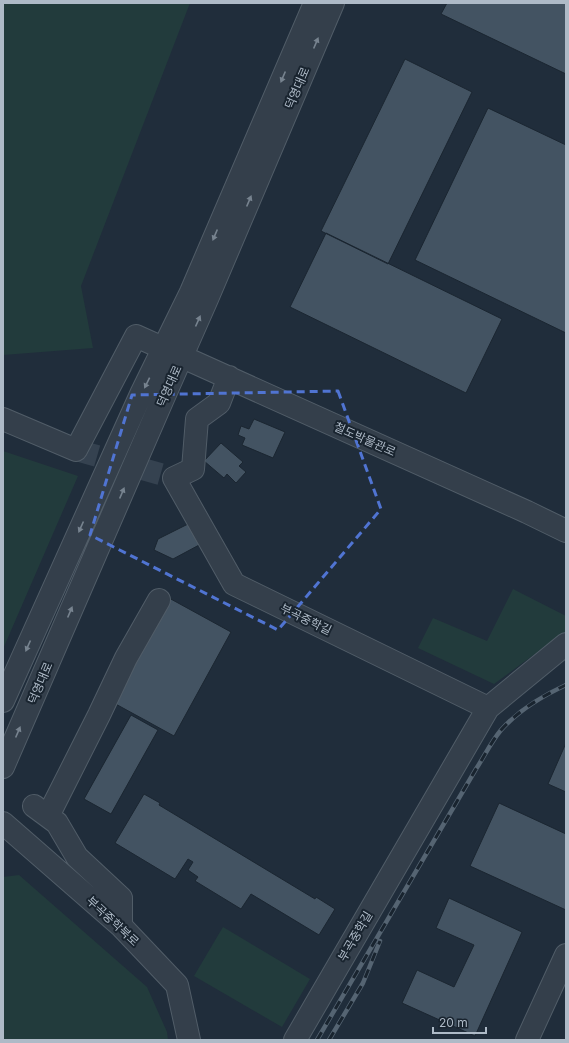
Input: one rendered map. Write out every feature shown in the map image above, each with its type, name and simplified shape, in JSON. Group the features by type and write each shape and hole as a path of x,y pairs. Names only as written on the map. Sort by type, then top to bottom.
{"street":[{"name":"덕영대로","path":"3,701 142,392 173,352 191,292 315,3"},
{"name":"덕영대로","path":"3,768 173,352 333,3"},
{"name":"철도박물관로","path":"3,419 76,450 136,336 566,531"},
{"name":"부곡중학길","path":"229,378 219,403 198,419 193,468 174,478 234,584 488,708"},
{"path":"121,926 121,898 76,857 57,823 41,811 99,715 126,658 159,600"},
{"name":"부곡중학길","path":"295,1040 488,708 566,644"},
{"name":"부곡중학북로","path":"3,823 121,926 177,985 189,1040"},
{"path":"527,1040 566,955"}],"highlighted area":[{"path":"338,391 381,509 278,630 90,535 132,395"}],"green space":[{"path":"3,3 190,3 81,286 93,348 3,355"},
{"path":"3,451 78,476 3,649"},
{"path":"513,589 566,616 566,631 494,684 418,648 433,618 487,641"},
{"path":"19,875 147,987 167,1032 168,1040 3,1040 3,877"},
{"path":"223,927 310,979 282,1027 194,976"}],"building":[{"path":"447,3 566,3 566,74 441,14"},
{"path":"405,59 472,92 388,264 321,231"},
{"path":"488,108 566,145 566,333 415,260"},
{"path":"326,233 502,319 466,393 290,307"},
{"path":"254,419 285,432 273,458 242,445 245,438 238,435 241,426 249,429"},
{"path":"221,443 243,462 239,466 246,472 236,483 227,474 224,478 204,461"},
{"path":"190,523 201,544 173,559 154,550 158,539"},
{"path":"169,598 231,632 174,736 112,702"},
{"path":"131,715 158,730 111,814 84,799"},
{"path":"566,743 566,792 548,784"},
{"path":"144,794 160,803 159,805 315,899 316,897 335,909 319,935 251,894 241,909 195,881 198,877 188,870 193,862 188,859 175,879 115,843"},
{"path":"499,803 566,834 566,910 470,866"},
{"path":"449,898 522,932 475,1036 402,1003 417,970 454,987 474,945 436,928"}],"tunnel":[{"path":"76,450 174,478"}],"railway":[{"path":"317,1040 497,735 515,716 523,710 548,694 566,685"},
{"path":"329,1040 363,983 380,941"}]}
